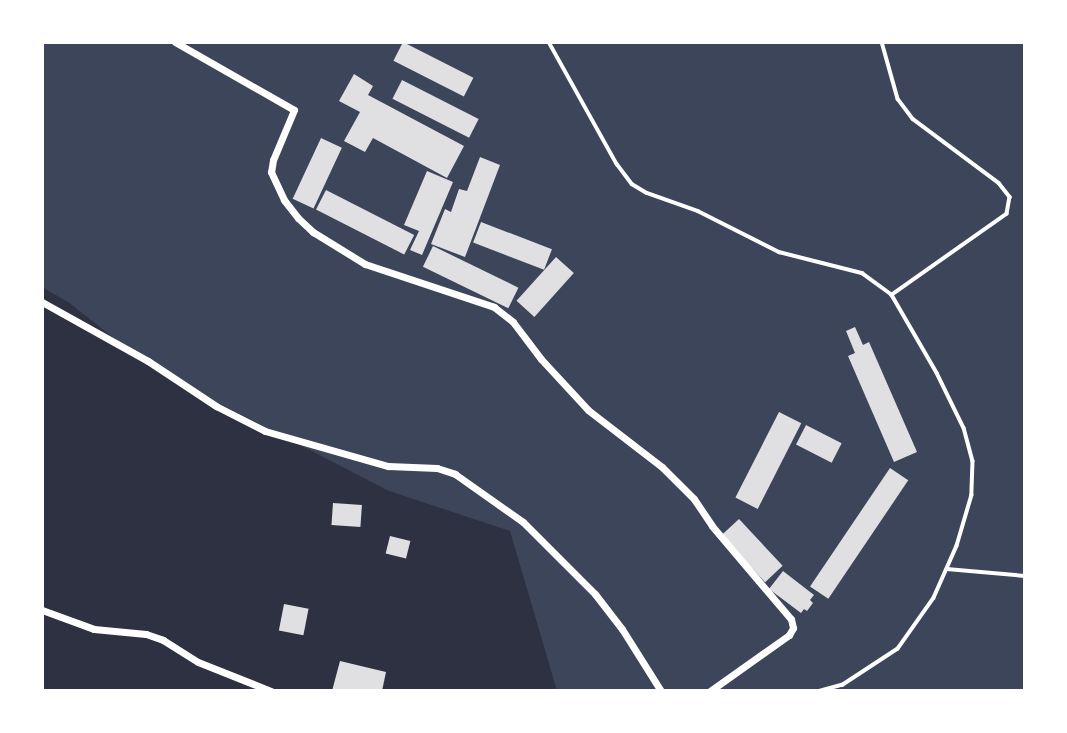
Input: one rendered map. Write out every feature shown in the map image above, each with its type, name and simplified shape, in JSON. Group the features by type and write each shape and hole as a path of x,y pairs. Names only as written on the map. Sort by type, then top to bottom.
{"street":[{"path":"175,42 294,110 273,160 271,172 284,200 305,225 365,264 387,274 472,298 494,307 513,321 541,359 589,410 662,467 694,499 712,526 791,619 793,628 789,635 710,691"},
{"path":"42,302 148,361 216,406 265,431 388,466 437,468 455,474 523,522 595,594 622,629 661,691"},
{"path":"42,610 94,629 146,634 163,640 198,662 271,691"}],"lane":[{"path":"549,42 617,164 632,184 647,193 698,211 779,253 862,273 891,295 943,384 964,428 973,461 972,495 947,569 934,598 898,649 843,685 821,691"},
{"path":"882,42 898,99 913,119 999,183 1010,197 1007,214 891,295"},
{"path":"947,569 1025,576"}],"shaded area":[{"path":"42,42 1025,42 1025,691 557,691 510,531 389,491 153,369 68,302 42,287"}],"building":[{"path":"403,42 473,78 464,97 393,61"},
{"path":"354,74 373,86 368,95 464,146 447,178 373,138 365,152 344,141 360,112 339,101"},
{"path":"402,80 479,119 469,138 392,99"},
{"path":"321,138 342,148 314,208 293,199"},
{"path":"480,157 500,165 465,257 431,244 445,209 451,212 459,189 467,191"},
{"path":"427,171 453,182 422,255 410,250 419,231 404,225"},
{"path":"326,190 414,235 404,255 316,210"},
{"path":"481,222 552,249 544,270 473,243"},
{"path":"433,246 518,288 508,308 423,267"},
{"path":"556,257 574,273 534,317 517,301"},
{"path":"855,327 863,345 869,342 917,452 894,462 848,356 855,353 846,331"},
{"path":"779,412 801,423 758,509 735,498"},
{"path":"806,425 842,443 832,463 796,445"},
{"path":"890,468 908,480 828,599 810,587"},
{"path":"333,503 362,505 360,527 331,525"},
{"path":"739,519 783,566 765,582 721,535"},
{"path":"390,536 410,541 406,559 386,553"},
{"path":"783,571 814,595 810,600 813,603 807,611 804,609 801,613 769,589"},
{"path":"284,604 309,609 303,635 279,631"},
{"path":"340,661 386,672 382,691 332,691"}]}
